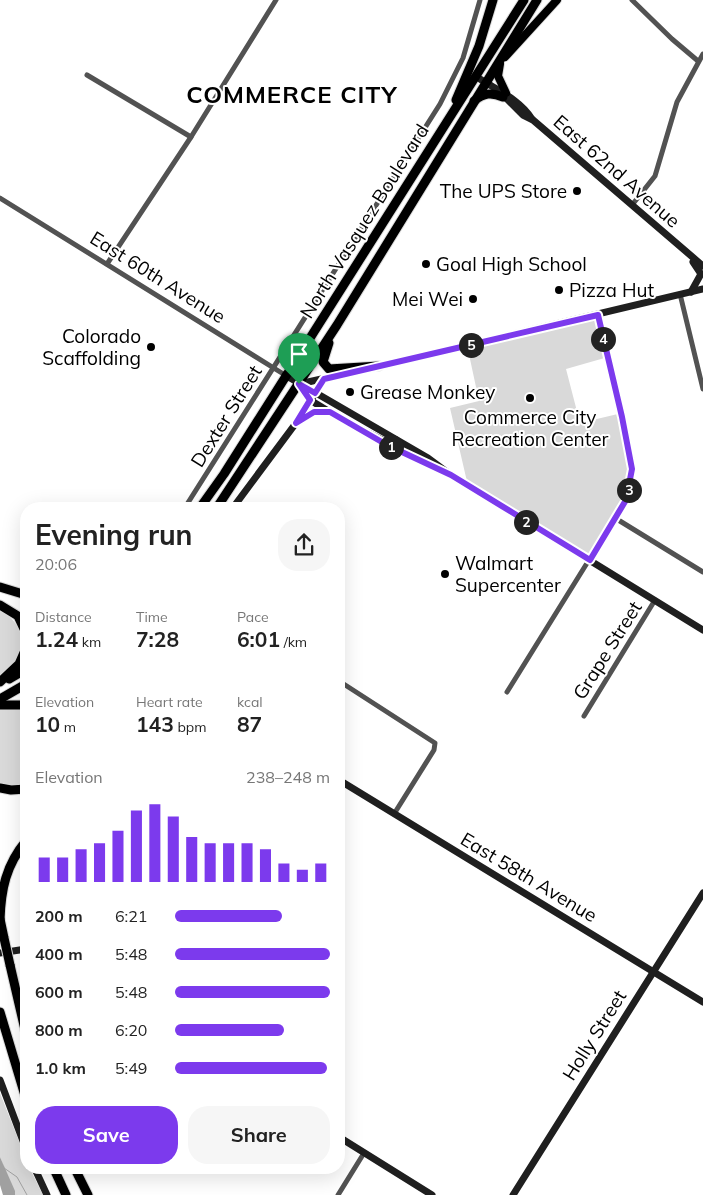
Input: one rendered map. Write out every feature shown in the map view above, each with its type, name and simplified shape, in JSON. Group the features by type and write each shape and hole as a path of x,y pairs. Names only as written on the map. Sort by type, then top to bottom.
{"highway":[{"path":"432,144 468,73 493,0"},
{"name":"North Vasquez Boulevard","path":"204,502 224,474 524,0"},
{"name":"North Vasquez Boulevard","path":"221,502 299,384 472,102 482,81 537,0"},
{"path":"472,102 482,95 492,93 503,94"},
{"path":"336,325 324,359 327,368 338,370 379,366"},
{"path":"0,587 20,593"},
{"path":"0,605 18,616 20,620"},
{"path":"0,683 20,662"},
{"path":"0,683 20,672"},
{"path":"0,700 20,688"},
{"path":"0,705 20,705"},
{"path":"0,788 20,789"},
{"path":"20,850 12,861 4,879 0,919 20,1008"},
{"path":"0,1012 20,1079"},
{"path":"56,1174 66,1195"},
{"path":"78,1174 88,1195"}],"main road":[{"path":"482,81 500,64 557,0"},
{"path":"500,64 498,76 503,94"}],"street":[{"path":"107,264 191,137 276,0"},
{"name":"Dexter Street","path":"188,502 440,104 463,58 480,0"},
{"path":"632,0 698,61"},
{"path":"632,205 655,176 678,102 703,54"},
{"path":"87,75 191,137"},
{"name":"East 62nd Avenue","path":"482,81 503,94 524,115 703,266"},
{"name":"East 60th Avenue","path":"0,198 299,384 428,458 451,475 703,630"},
{"path":"682,248 699,268 701,274 691,292"},
{"path":"299,384 703,289"},
{"path":"680,294 703,388"},
{"path":"507,692 616,518 629,492 632,459 598,315"},
{"path":"237,502 296,423 324,379"},
{"name":"East 60th Avenue","path":"299,384 310,400 330,412 387,445 451,475"},
{"path":"296,423 314,412 330,412"},
{"path":"616,518 703,572"},
{"name":"Grape Street","path":"584,716 655,600"},
{"path":"345,685 432,738 436,745 394,814"},
{"name":"East 58th Avenue","path":"345,784 703,1002"},
{"name":"Holly Street","path":"513,1195 703,893"},
{"path":"0,954 20,951"},
{"path":"0,1080 20,1133"},
{"path":"345,1142 432,1195"},
{"path":"338,1195 364,1153"},
{"path":"37,1174 47,1195"}],"shaded area":[{"path":"598,315 608,357 566,369 580,423 622,413 632,459 630,487 589,560 468,486 450,408 479,401 467,345"},
{"path":"0,610 17,625 20,634 20,652 9,669 0,677"},
{"path":"0,707 20,708 20,785 8,786 0,784"},
{"path":"0,1093 20,1144 20,1174 32,1174 43,1195 15,1195 0,1157"},
{"path":"0,1157 15,1195 3,1195 0,1185"}],"waterway":[{"path":"4,1168 17,1177 27,1195"}],"place":[{"name":"The UPS Store","path":"577,191"},
{"name":"Goal High School","path":"426,264"},
{"name":"Pizza Hut","path":"559,290"},
{"name":"Mei Wei","path":"473,299"},
{"name":"Colorado Scaffolding","path":"151,347"},
{"name":"Grease Monkey","path":"350,392"},
{"name":"Commerce City Recreation Center","path":"530,398"},
{"name":"Walmart Supercenter","path":"445,574"}],"district":[{"name":"COMMERCE CITY","path":"292,95"}],"route":[{"path":"598,315 632,459 629,492 616,518 590,560 451,475 387,445 330,412 314,412 296,423 310,400 299,384 315,393 324,379 598,315"}]}
